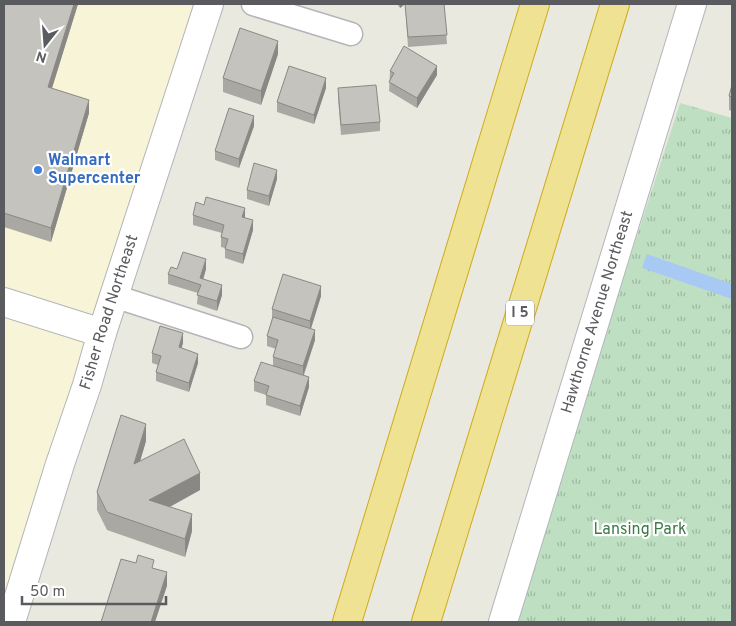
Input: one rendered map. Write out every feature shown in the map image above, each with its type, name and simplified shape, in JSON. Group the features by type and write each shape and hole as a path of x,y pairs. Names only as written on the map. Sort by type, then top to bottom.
{"highway":[{"path":"347,622 535,4"},
{"name":"I 5","path":"426,622 615,4"}],"street":[{"name":"Fisher Road Northeast","path":"11,622 60,464 209,4"},
{"path":"252,4 351,34"},
{"name":"Hawthorne Avenue Northeast","path":"503,622 692,4"},
{"path":"114,296 241,337"},
{"path":"4,302 102,333"}],"shaded area":[{"path":"4,4 193,4 4,602"}],"green space":[{"name":"Lansing Park","path":"680,103 732,118 732,622 517,622 573,434"}],"water":[{"path":"647,254 732,284 732,299 642,268"}],"building":[{"name":"Walmart Supercenter","path":"4,4 74,4 48,87 89,100 51,228 4,213"},
{"path":"405,4 444,4 447,35 408,37"},
{"path":"240,28 278,41 261,91 223,78"},
{"path":"404,46 437,66 417,98 389,82 394,73 390,71"},
{"path":"289,66 326,78 314,115 277,102"},
{"path":"376,85 380,122 341,125 338,88"},
{"path":"732,85 732,97 729,96"},
{"path":"229,108 254,116 239,159 215,151"},
{"path":"254,163 277,170 269,196 247,190"},
{"path":"206,197 245,208 242,217 253,220 243,254 225,249 228,239 221,237 224,225 193,215 196,202 204,205"},
{"path":"183,252 206,259 200,278 222,285 217,301 197,295 201,285 168,274 171,267 177,269"},
{"path":"283,274 321,286 310,321 272,309"},
{"path":"273,317 315,330 303,366 273,357 278,340 267,336"},
{"path":"160,326 183,333 179,347 198,354 189,383 156,372 161,356 152,353"},
{"path":"261,362 309,377 300,406 266,395 269,386 254,381"},
{"path":"121,415 146,424 134,464 184,439 200,473 149,500 192,514 185,539 107,512 97,492"},
{"path":"138,555 154,560 152,568 167,572 151,622 101,622 121,559 136,563"}],"place":[{"name":"Walmart Supercenter","path":"38,170"}]}
